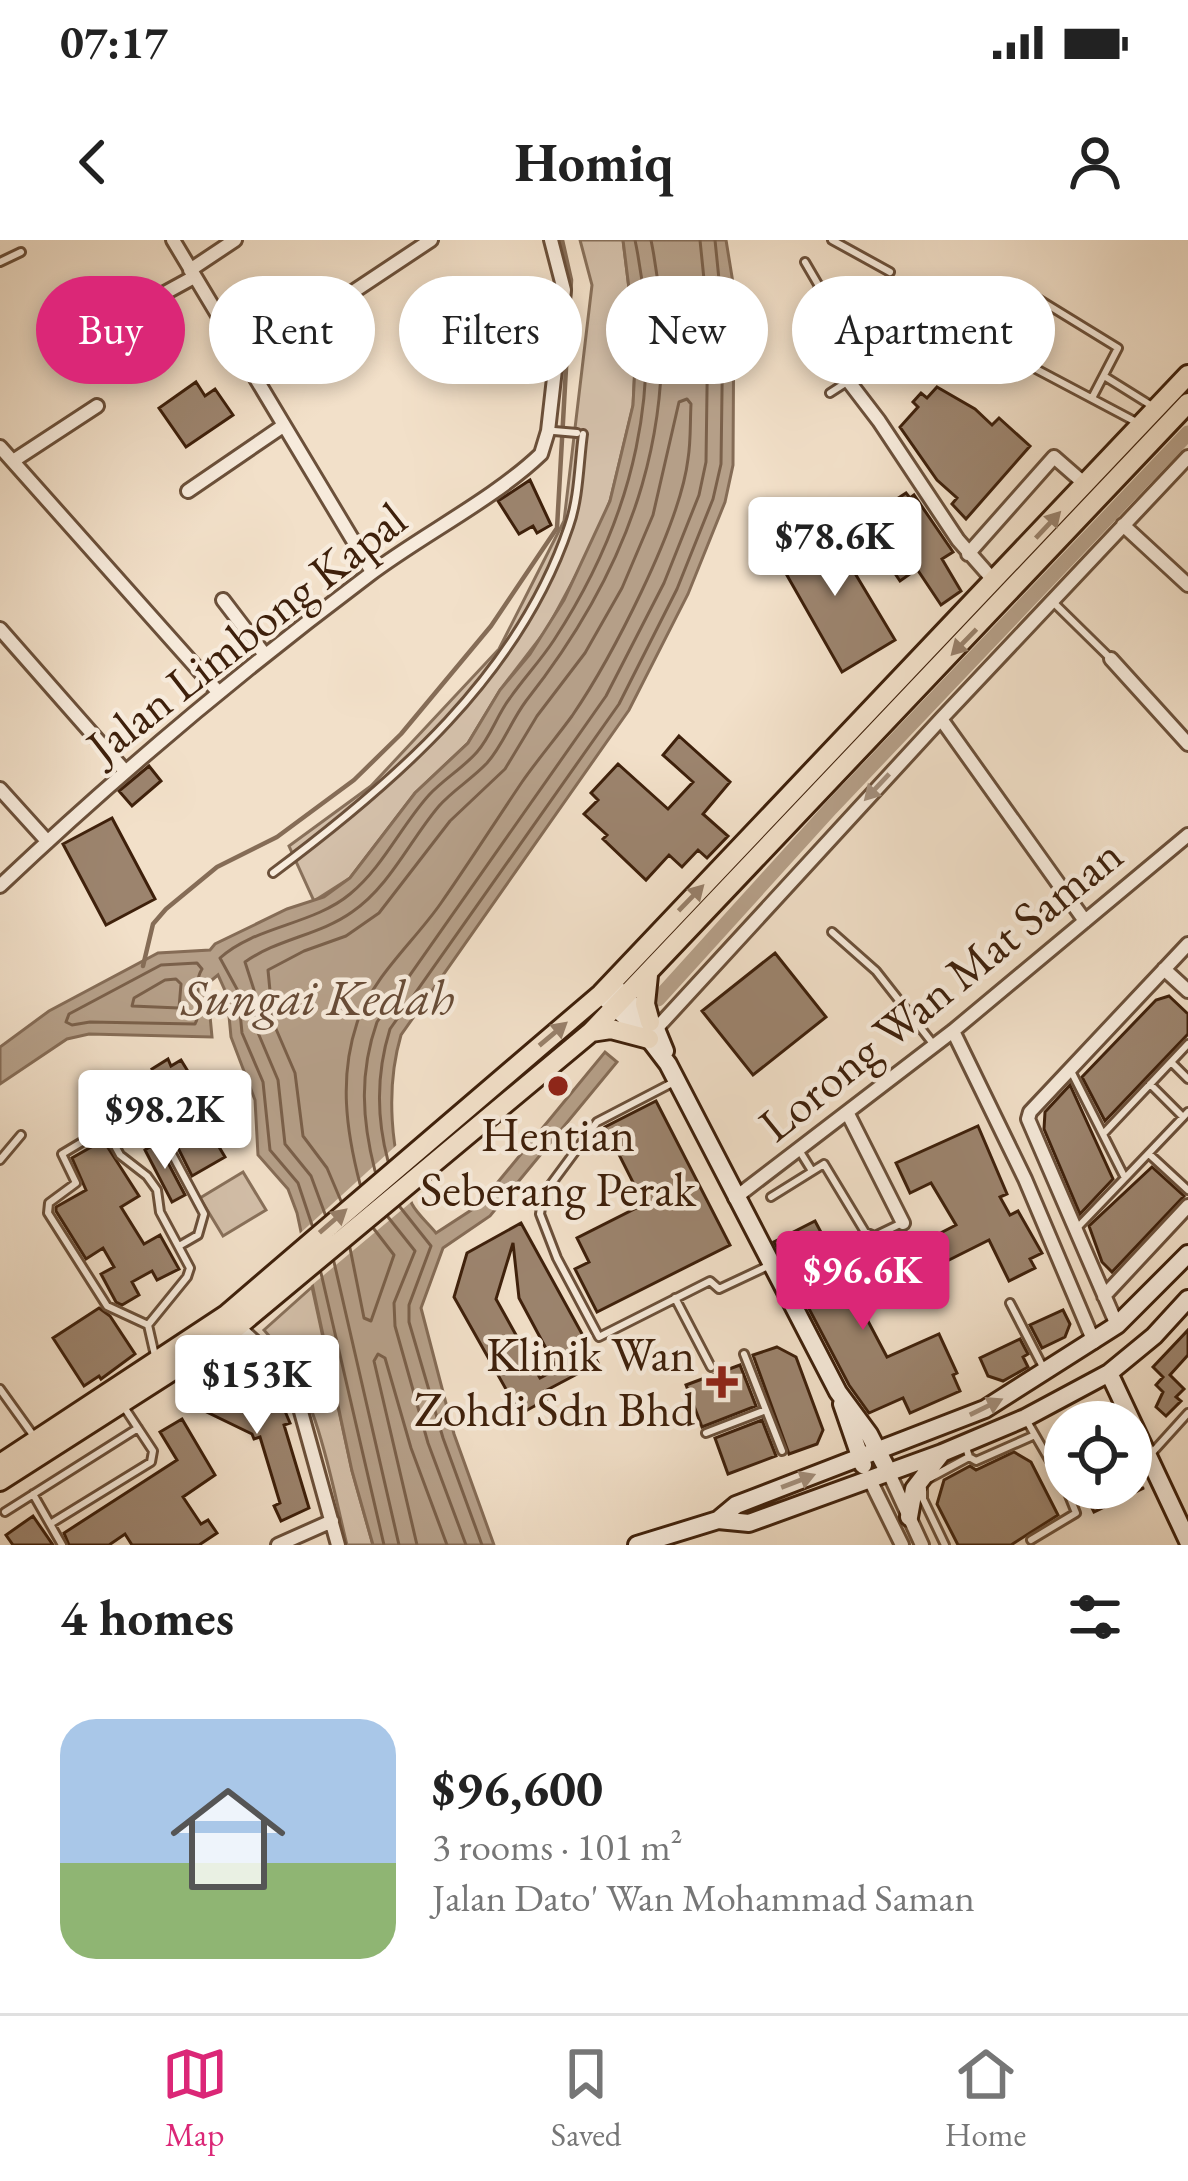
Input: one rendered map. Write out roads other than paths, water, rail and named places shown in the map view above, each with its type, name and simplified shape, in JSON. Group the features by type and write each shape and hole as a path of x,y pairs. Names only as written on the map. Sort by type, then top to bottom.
{"main road":[{"path":"0,1481 232,1321 591,1032 613,996 1188,375"},
{"path":"251,1305 435,1132 613,996 648,975 1188,404"},
{"path":"648,975 645,1004 672,1072 838,1392 889,1473"},
{"path":"613,996 652,1030"},
{"path":"591,1032 652,1030"},
{"path":"637,1545 718,1520 736,1505 985,1409 1117,1325 1188,1253"},
{"path":"718,1520 748,1523 942,1453 967,1450 1108,1372 1154,1336 1188,1299"},
{"path":"1108,1372 1122,1401"},
{"path":"838,1392 870,1480"},
{"path":"0,1463 117,1396"},
{"path":"909,1517 914,1489 942,1453"},
{"path":"1152,1464 1188,1541"}],"street":[{"path":"173,240 209,302"},
{"path":"185,278 235,240"},
{"path":"375,277 430,240"},
{"name":"Jalan Limbong Kapal","path":"0,886 124,770 265,655 372,572 536,460 545,447 564,290 550,240"},
{"path":"259,384 372,572"},
{"path":"850,384 968,554 995,581"},
{"path":"13,461 97,406"},
{"path":"188,490 283,425"},
{"path":"0,447 219,693"},
{"path":"652,1030 1188,457"},
{"path":"968,554 1054,458 1086,484"},
{"path":"1123,525 1188,585"},
{"path":"223,600 265,655"},
{"path":"0,629 124,770"},
{"path":"1111,659 1188,744"},
{"path":"941,718 1085,921"},
{"path":"0,789 47,841"},
{"name":"Lorong Wan Mat Saman","path":"735,1198 952,1031 1188,835"},
{"path":"1117,1325 1028,1119 1188,944"},
{"path":"1164,969 1188,991"},
{"path":"952,1031 1025,1179 1094,1342"},
{"path":"847,1112 904,1223"},
{"path":"1104,1296 1188,1206"},
{"path":"232,1321 281,1367 300,1408 338,1545"},
{"path":"889,1473 922,1545"},
{"path":"870,1480 895,1540"},
{"path":"278,1545 332,1521"}],"lane":[{"path":"832,240 890,272"},
{"path":"0,262 21,252"},
{"path":"805,262 813,276"},
{"path":"1055,309 1116,346 1118,351 1092,398"},
{"path":"1104,376 1157,409"},
{"path":"1055,378 1141,425"},
{"path":"830,393 844,384"},
{"path":"273,873 404,770 503,656 532,609 571,523 580,434 554,431"},
{"path":"1052,601 1111,659"},
{"path":"832,932 876,971 934,1045"},
{"path":"1102,1134 1188,1044"},
{"path":"1171,1062 1188,1079"},
{"path":"1070,1069 1125,1178"},
{"path":"672,1072 597,1122 543,1195 540,1214 557,1258 599,1337 710,1281 719,1289 772,1264"},
{"path":"132,1078 204,1214 198,1235 179,1246"},
{"path":"1075,1230 1186,1114 1150,1084"},
{"path":"148,1325 190,1272 160,1212 152,1182 120,1155 106,1134 97,1133 62,1154 76,1183 49,1202 48,1213 107,1306 148,1325 161,1367"},
{"path":"0,1160 21,1135"},
{"path":"799,1150 812,1171"},
{"path":"1149,1154 1188,1190"},
{"path":"771,1197 824,1164 870,1235 904,1223"},
{"path":"675,1298 711,1367"},
{"path":"1010,1303 1047,1373"},
{"path":"744,1354 782,1451"},
{"path":"0,1389 37,1441"},
{"path":"50,1523 151,1462 153,1451 117,1396"},
{"path":"706,1432 766,1410"},
{"path":"1152,1452 1188,1413"},
{"path":"1025,1418 1044,1451"},
{"path":"5,1512 137,1428"},
{"path":"945,1545 922,1492 932,1476 967,1450 976,1461 1035,1435"},
{"path":"33,1494 62,1545"},
{"path":"1031,1540 1076,1514 1074,1509"}],"water":[{"name":"Sungai Kedah","path":"623,240 726,240 732,276 627,276"},
{"name":"Sungai Kedah","path":"634,384 733,384 733,465 725,502 688,594 629,710 401,1035 393,1076 394,1142 404,1185 420,1215 436,1233 479,1205 605,1052 617,1062 490,1216 443,1248 421,1308 454,1434 494,1545 373,1545 352,1471 297,1213 288,1189 258,1155 255,1100 231,1037 227,995 218,975 207,984 212,1037 89,1034 67,1039 0,1084 0,1047 49,1011 158,953 210,950 287,909 324,897 350,878 415,793 468,743 564,600 610,501"}],"waterway":[{"path":"143,966 153,924 166,909 217,867 277,837 354,780 401,734 491,626 557,528 571,280 562,240"},
{"path":"658,999 831,808 1188,433"}],"place":[{"name":"Hentian Seberang Perak","path":"558,1086"},
{"name":"Klinik Wan Zohdi Sdn Bhd","path":"722,1382"}]}
